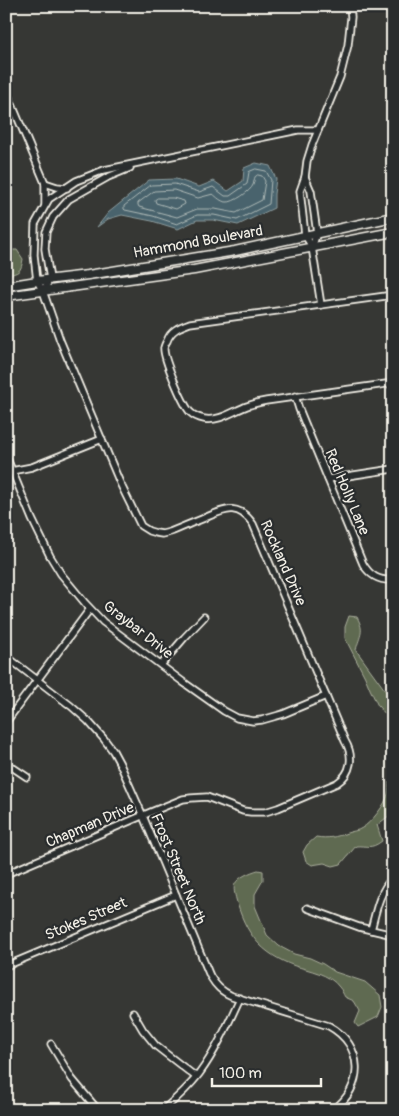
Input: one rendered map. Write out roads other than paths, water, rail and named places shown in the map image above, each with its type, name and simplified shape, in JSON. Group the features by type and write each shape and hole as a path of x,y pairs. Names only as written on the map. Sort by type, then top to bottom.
{"street":[{"path":"320,305 312,248 305,235 300,191 305,177 307,161 340,77 348,45 351,17 350,6"},
{"path":"6,90 45,183 45,207"},
{"path":"37,280 34,255 35,224 49,199 76,181 104,170 298,130 318,130"},
{"path":"43,291 50,279 45,249 46,232 53,217 69,199 108,177 142,162"},
{"path":"305,177 311,191 317,233 312,248"},
{"path":"45,183 67,188"},
{"name":"Hammond Boulevard","path":"6,286 37,280 88,275 235,251 393,217"},
{"name":"Hammond Boulevard","path":"6,296 194,270 393,232"},
{"name":"Rockland Drive","path":"37,280 120,483 141,526 144,529 162,534 225,509 236,510 248,517 253,524 350,751 349,770"},
{"path":"393,295 190,324 178,328 169,335 164,348 182,398 190,412 204,419 212,420 246,406 266,401 393,382"},
{"name":"Red Holly Lane","path":"295,396 363,564 375,577 382,580 393,580"},
{"path":"9,471 32,467 102,439"},
{"name":"Graybar Drive","path":"6,456 9,471 60,574 103,622 183,682 236,718 253,721 262,720 283,714 326,696"},
{"path":"328,479 393,469"},
{"path":"6,722 90,609"},
{"path":"161,665 204,617"},
{"name":"Frost Street North","path":"6,656 88,721 113,751 143,816 206,968 220,990 329,1026 344,1036 352,1049 356,1063 356,1075 354,1086 348,1096 333,1110"},
{"path":"6,763 27,777"},
{"name":"Chapman Drive","path":"6,874 183,799 199,797 212,799 243,811 270,811 337,783 344,778 349,770"},
{"path":"371,930 383,890 393,877"},
{"name":"Stokes Street","path":"6,966 176,895"},
{"path":"307,908 359,927 393,935"},
{"path":"163,1110 182,1094 196,1078 213,1052 240,998"},
{"path":"133,1013 143,1030 156,1046 196,1078"},
{"path":"51,1044 72,1078 98,1110"}],"water":[{"path":"256,163 270,166 276,179 274,208 238,225 213,220 197,220 178,229 122,215 108,219 97,227 108,213 149,180 176,179 199,187 214,181 228,191 243,181 244,168"}]}
